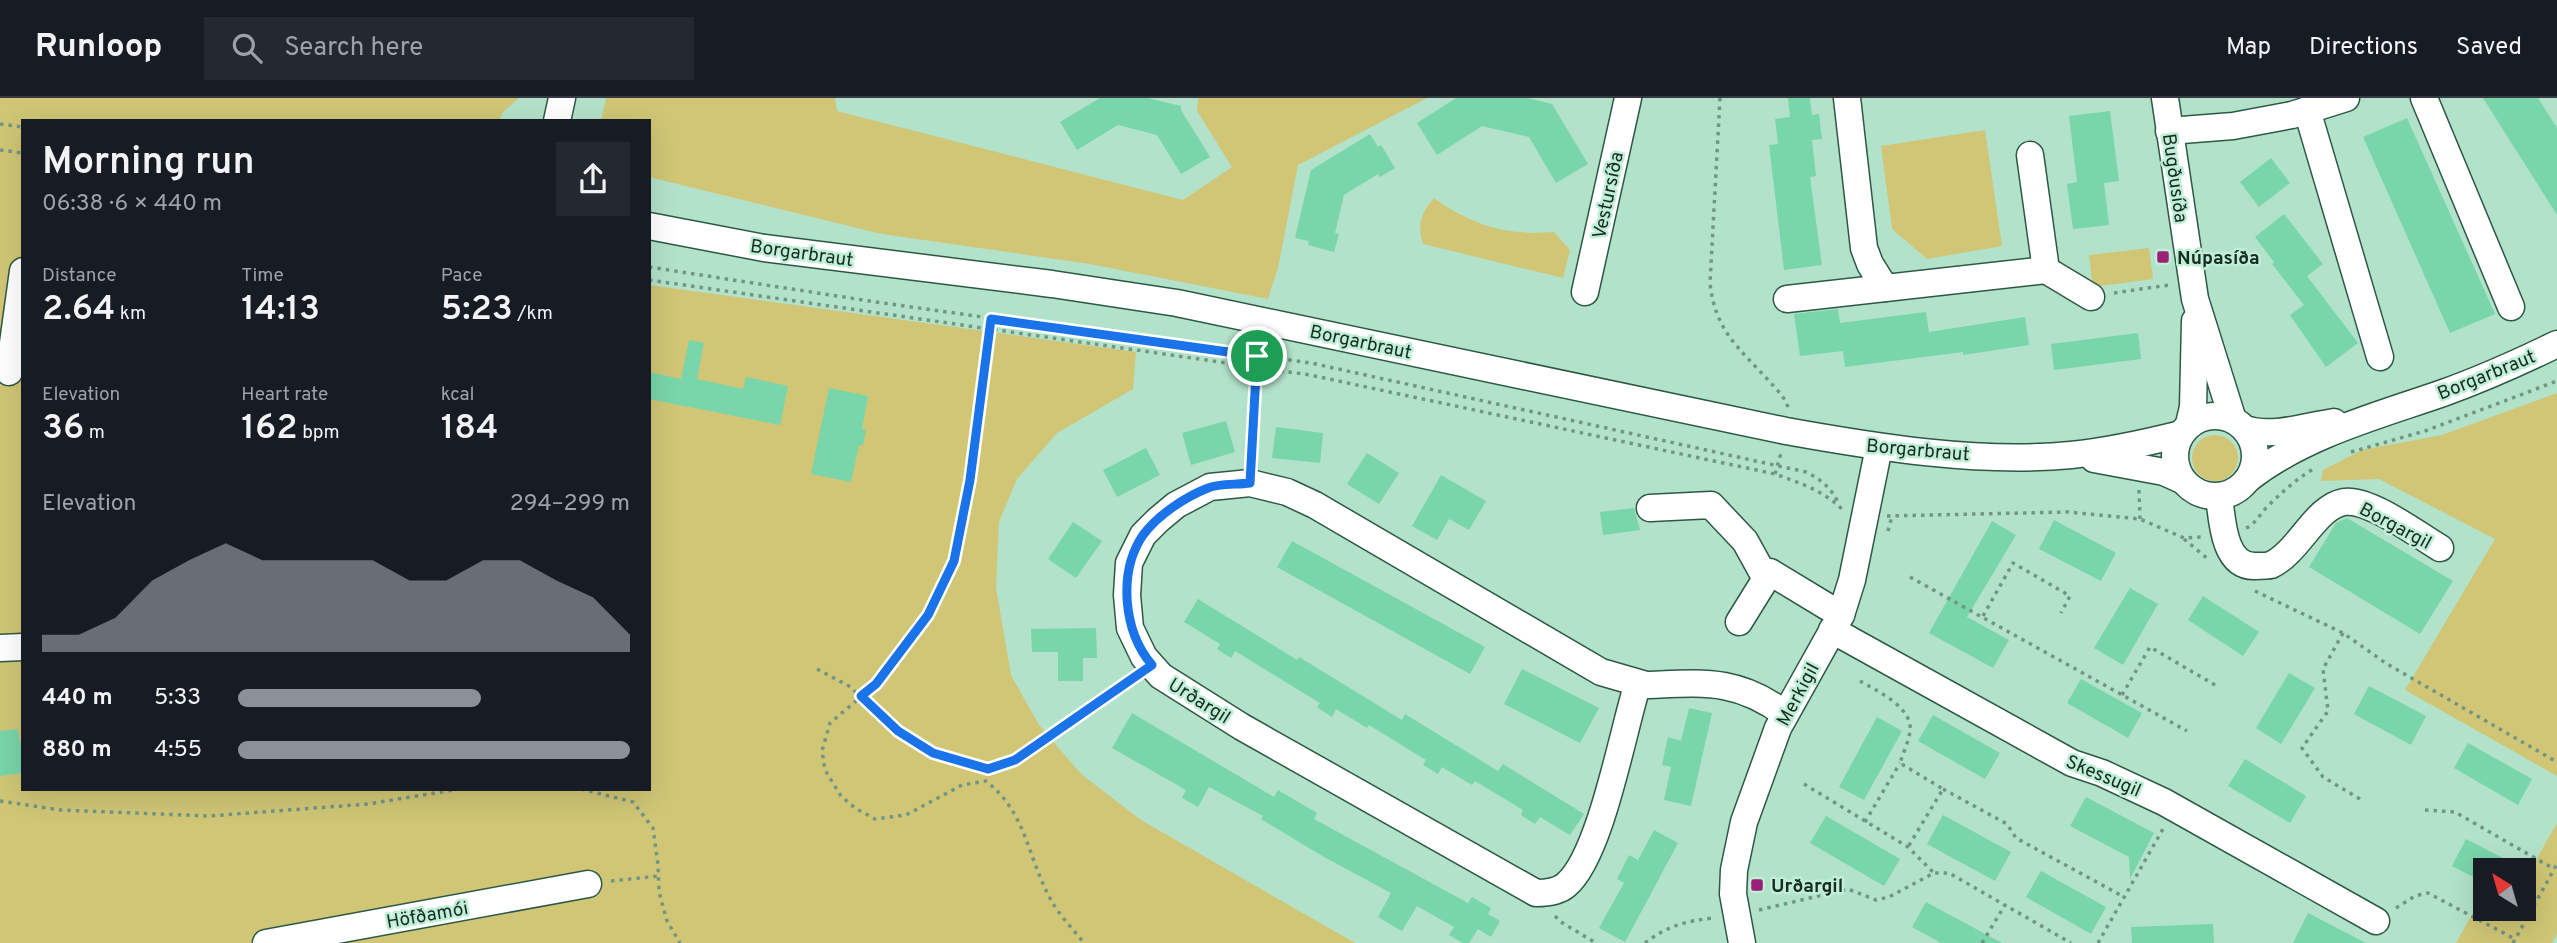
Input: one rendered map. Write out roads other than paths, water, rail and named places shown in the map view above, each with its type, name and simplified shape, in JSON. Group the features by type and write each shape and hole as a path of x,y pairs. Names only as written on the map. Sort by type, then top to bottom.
{"street":[{"path":"557,119 562,98"},
{"name":"Vestursíða","path":"1585,292 1628,98"},
{"path":"1847,98 1864,248 1870,264 1885,288"},
{"name":"Bugðusíða","path":"2165,98 2195,299 2193,407 2185,429"},
{"path":"2169,131 2233,126 2307,110 2346,98"},
{"path":"2424,98 2511,307"},
{"path":"2307,110 2380,357"},
{"path":"2030,155 2046,270"},
{"name":"Borgarbraut","path":"651,226 764,247 1177,303 1772,428 1879,447 2007,457 2072,455 2140,445 2185,429"},
{"path":"1787,299 2046,270 2091,297"},
{"path":"11,373 21,288"},
{"name":"Bugðusíða","path":"2195,299 2239,424"},
{"name":"Borgarbraut","path":"2248,479 2288,452 2557,345"},
{"path":"2211,416 2239,424 2252,440 2255,453 2254,467 2248,479 2230,493 2219,496 2205,495 2192,489 2182,480 2175,457 2176,445 2185,429 2211,416"},
{"name":"Borgarbraut","path":"2239,424 2261,432 2374,417"},
{"name":"Merkigil","path":"1742,943 1733,894 1737,846 1767,754 1785,714 1837,622 1852,580 1879,447"},
{"name":"Borgarbraut","path":"2072,455 2164,472 2182,480"},
{"name":"Urðargil","path":"1638,683 1606,805 1584,858 1566,886 1536,893 1242,727 1161,676 1144,657 1130,628 1127,595 1129,564 1143,535 1176,505 1210,487 1250,483 1287,492 1315,505 1574,659 1601,672 1646,685 1724,684 1767,700 1785,714"},
{"name":"Borgargil","path":"2219,496 2231,555 2249,566 2270,565 2301,541 2328,508 2345,502 2364,504 2440,548"},
{"path":"1650,508 1711,505 1745,541 1766,579 1739,622"},
{"name":"Skessugil","path":"1766,579 1770,572 1837,622 2072,763 2102,773 2175,808 2376,921"},
{"path":"0,648 21,647"},
{"name":"Höfðamói","path":"266,943 588,884"}],"place":[{"name":"Núpasíða","path":"2163,257"},
{"name":"Urðargil","path":"1757,885"}]}
